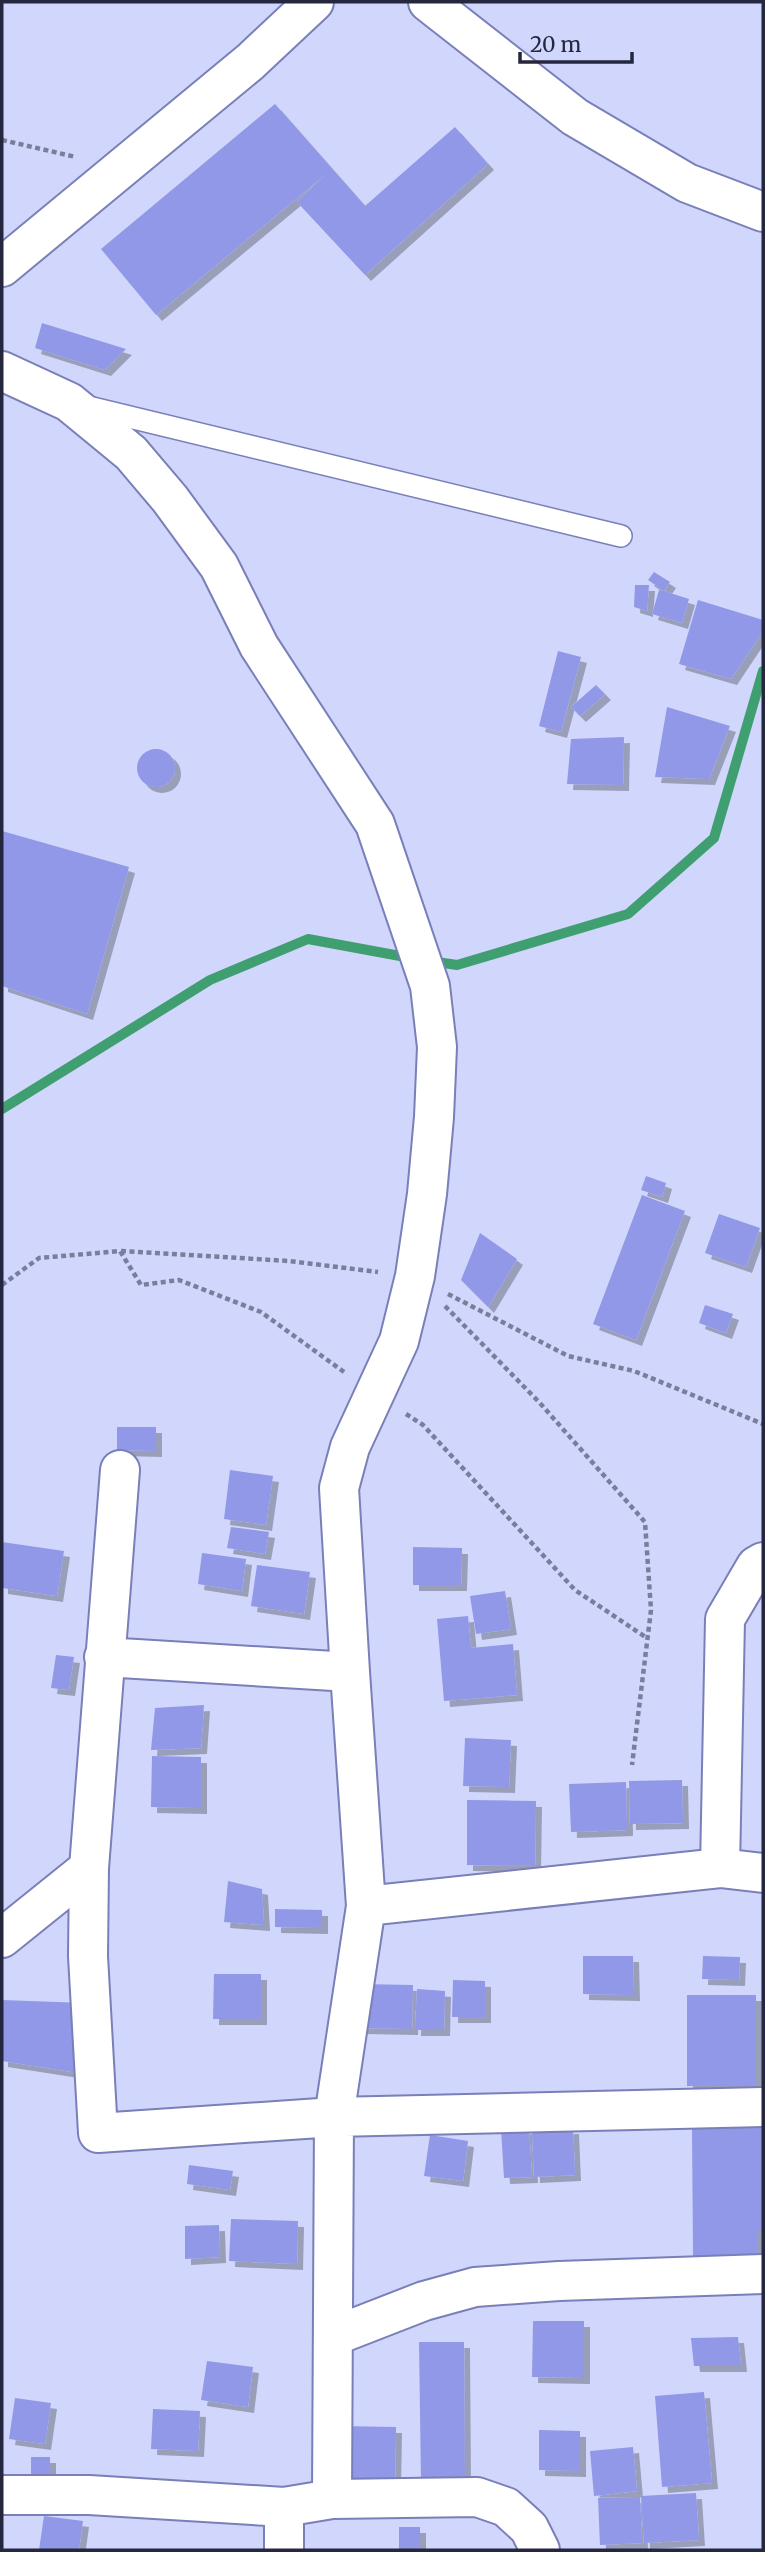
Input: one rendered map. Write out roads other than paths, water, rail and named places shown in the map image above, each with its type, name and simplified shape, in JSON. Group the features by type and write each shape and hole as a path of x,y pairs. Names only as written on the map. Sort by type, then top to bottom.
{"street":[{"path":"2,267 250,62 314,2"},
{"path":"428,2 575,117 687,183 763,212"},
{"path":"2,371 69,402 131,453 170,499 219,566 259,646 375,824 430,986 437,1047 429,1169 415,1276 399,1341 350,1447 339,1488 366,1906 334,2116 332,2499"},
{"path":"120,1470 89,1868 88,1956 98,2133 334,2116 763,2107"},
{"path":"720,1868 724,1619 756,1566 763,1562"},
{"path":"104,1657 350,1672"},
{"path":"2,1938 89,1868"},
{"path":"366,1906 720,1868 763,1873"},
{"path":"334,2336 424,2301 475,2287 559,2281 763,2274"},
{"path":"2,2495 89,2495 284,2507 332,2499 477,2497 506,2507 529,2528 541,2550"},
{"path":"284,2507 284,2550"}],"lane":[{"path":"69,402 621,536"}],"waterway":[{"path":"430,961 457,965 628,914 714,838 763,671"},
{"path":"2,1109 210,980 308,939 411,958"}]}
